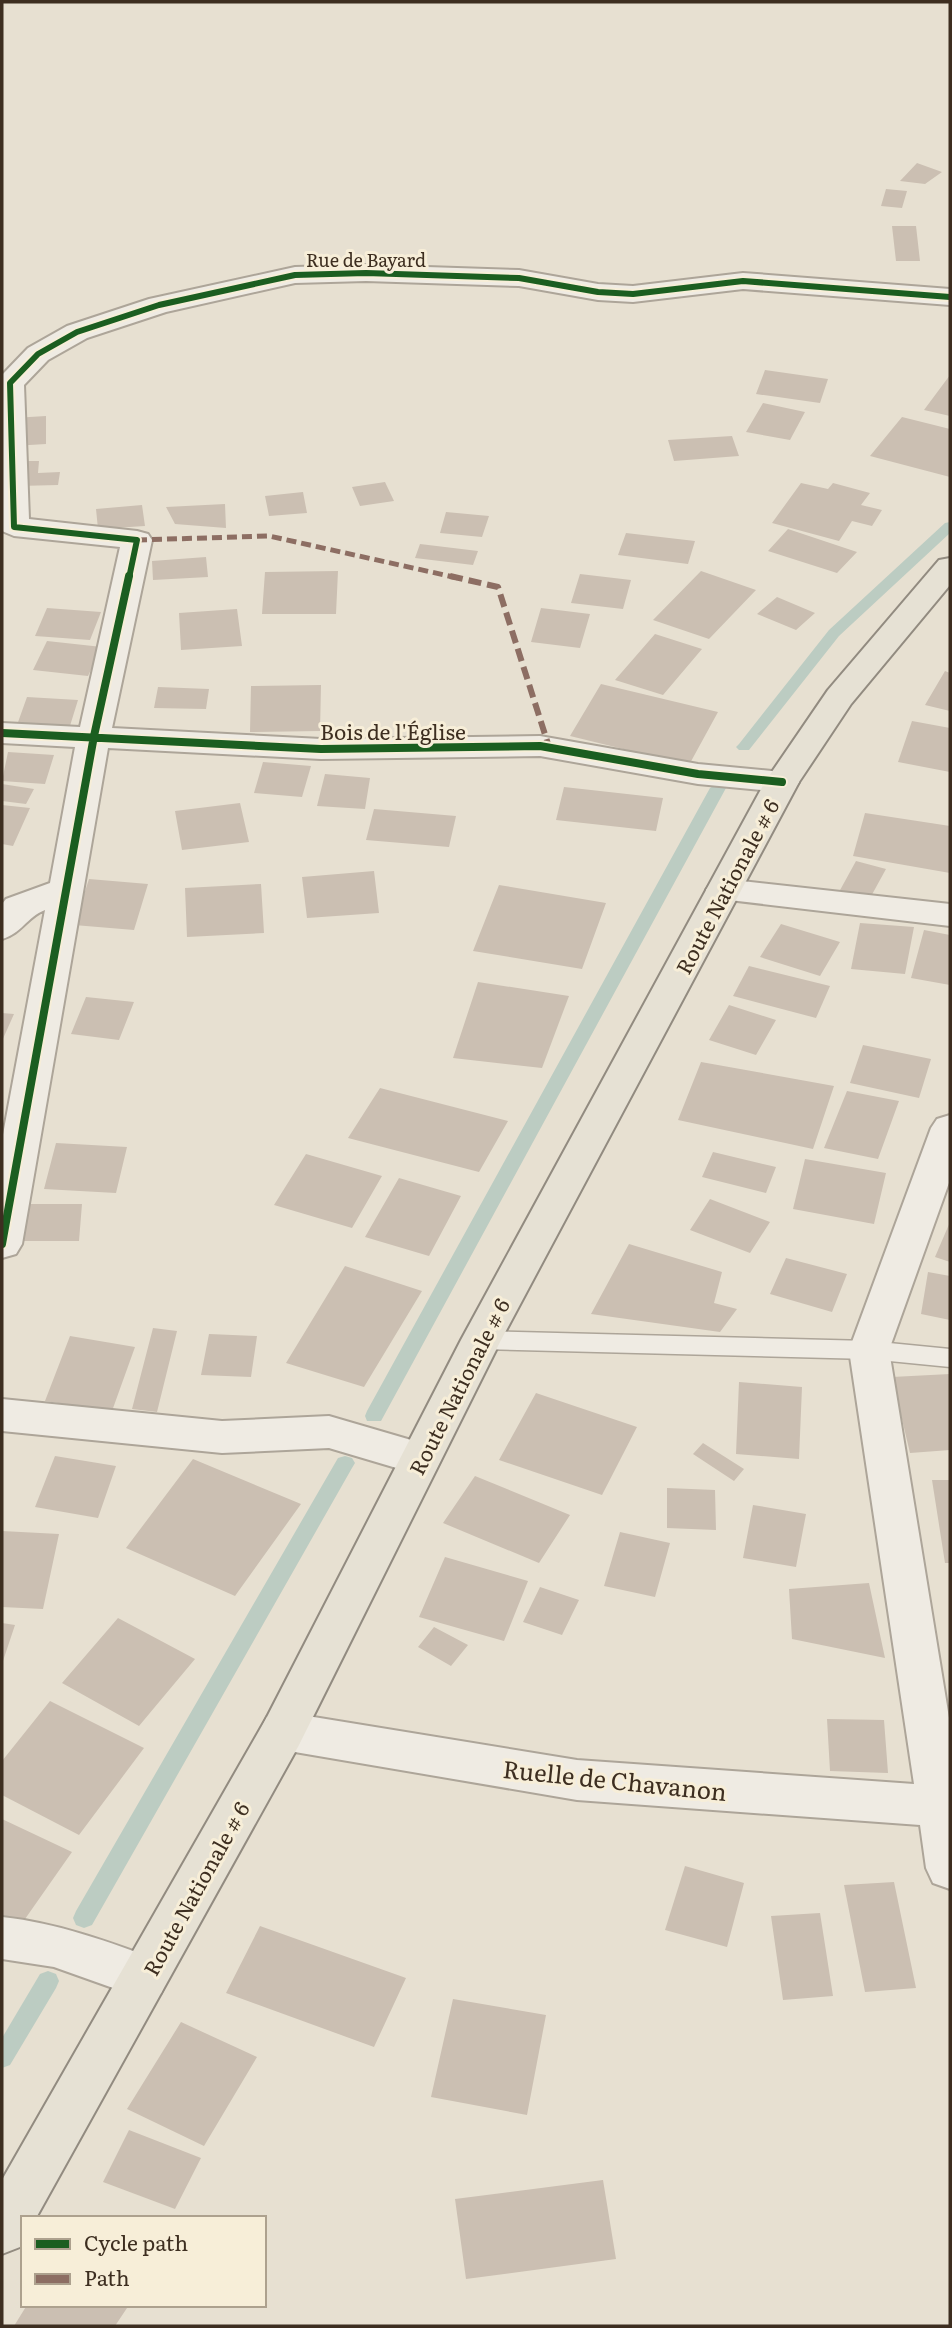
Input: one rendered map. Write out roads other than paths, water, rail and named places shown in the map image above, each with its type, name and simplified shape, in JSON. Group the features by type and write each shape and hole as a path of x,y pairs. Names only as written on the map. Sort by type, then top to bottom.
{"main road":[{"name":"Route Nationale # 6","path":"2,2229 283,1731 481,1340 782,782 810,735 877,646 950,567"}],"street":[{"name":"Rue de Bayard","path":"93,736 127,539 14,527 10,383 38,354 77,332 159,305 295,275 366,273 519,278 598,292 633,294 743,281 950,297"},
{"name":"Bois de l'Église","path":"2,733 321,749 540,746 698,774 782,782"},
{"path":"2,1244 68,889 93,736"},
{"path":"2,927 18,907 68,889"},
{"path":"724,890 950,915"},
{"path":"950,1128 869,1350 946,1807 950,1868"},
{"path":"2,1415 222,1437 329,1432 420,1459"},
{"name":"Ruelle de Chavanon","path":"283,1731 577,1780 946,1807"},
{"path":"2,1938 54,1945 144,1977"}],"lane":[{"path":"481,1340 869,1350 950,1358"}],"waterway":[{"path":"744,747 834,633 950,526"},
{"path":"374,1416 718,788"},
{"path":"84,1918 345,1463"},
{"path":"2,2058 48,1981"}]}
